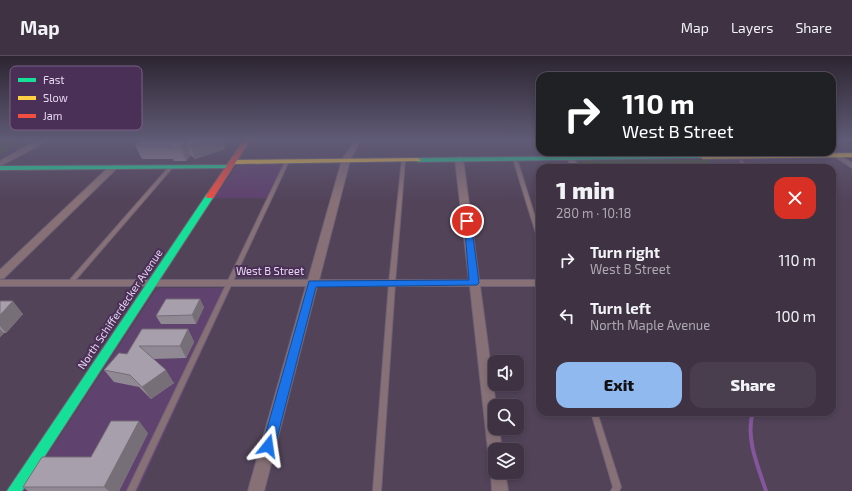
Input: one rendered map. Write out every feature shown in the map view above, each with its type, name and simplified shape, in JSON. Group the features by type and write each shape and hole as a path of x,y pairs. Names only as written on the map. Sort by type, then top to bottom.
{"street":[{"name":"North Schifferdecker Avenue","path":"14,491 234,160"},
{"path":"0,168 170,168 288,161 329,160"},
{"path":"256,491 346,160"},
{"path":"459,160 494,443"},
{"path":"844,160 852,166"},
{"path":"0,276 113,168"},
{"name":"West B Street","path":"0,283 536,283"},
{"path":"499,479 500,491"}],"lane":[{"path":"377,491 392,283 403,160"},
{"path":"515,160 536,227"},
{"path":"132,491 288,161"},
{"path":"70,283 170,168"},
{"path":"595,416 616,487 615,491"}],"shaded area":[{"path":"288,163 272,198 214,198 236,167 242,165"},
{"path":"162,288 231,288 138,491 24,491 156,290"}],"green space":[{"path":"708,160 712,164 578,163 583,161"}],"building":[{"path":"166,299 200,299 192,315 156,316"},
{"path":"0,301 13,301 0,315"},
{"path":"142,329 188,329 180,346 139,346 166,370 142,387 130,375 104,370 119,353 127,354"},
{"path":"111,421 139,421 104,487 23,487 42,457 91,457"}],"waterway":[{"path":"741,161 744,164"},
{"path":"752,416 751,442 766,491"}],"traffic: fast":[{"path":"0,168 229,167"},
{"path":"14,491 210,196"}],"traffic: slow":[{"path":"232,162 390,160"}],"traffic: jam":[{"path":"210,196 234,160"}],"route":[{"path":"268,446 312,283 474,283 467,221"}]}
